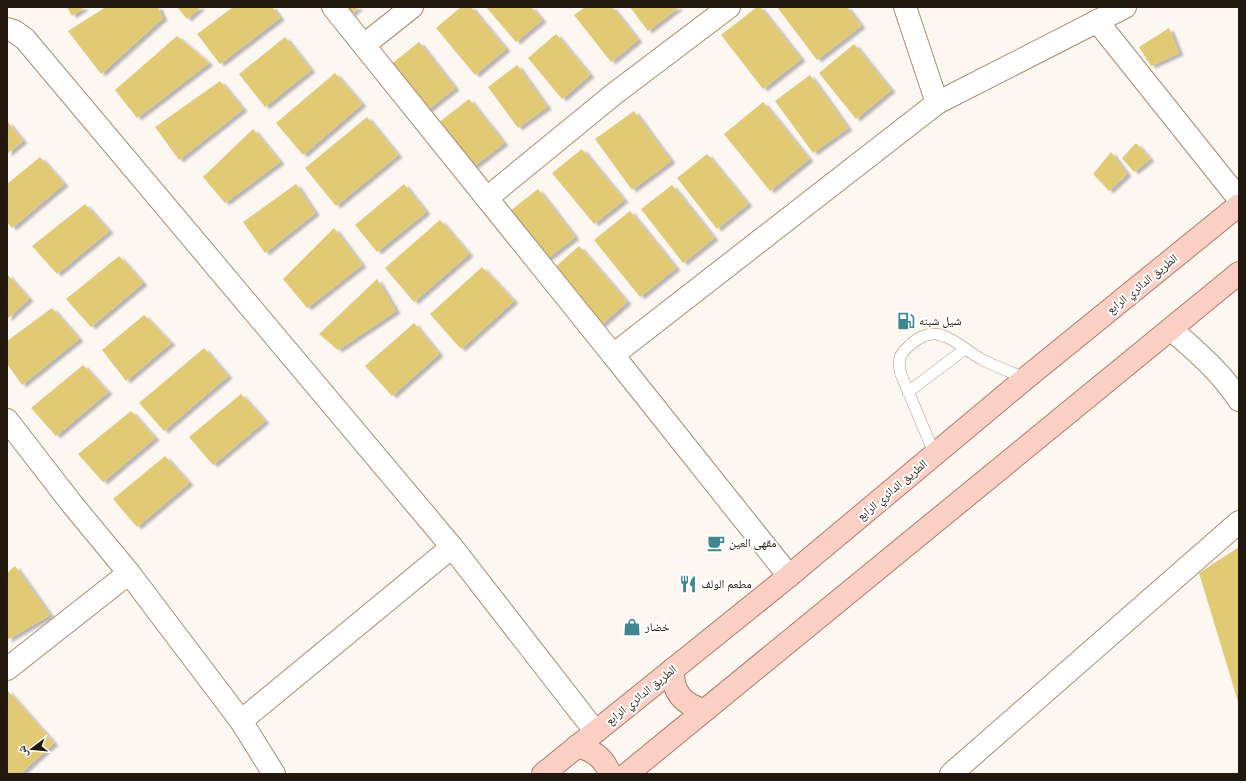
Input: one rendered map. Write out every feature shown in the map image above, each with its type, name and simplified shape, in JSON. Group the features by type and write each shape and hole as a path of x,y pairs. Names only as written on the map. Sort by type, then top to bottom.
{"main road":[{"name":"الطريق الدائري الرابع","path":"544,774 595,731 789,576 1026,378 1239,205"},
{"path":"627,774 1239,273"},
{"path":"672,669 674,685 681,698 688,704 705,710"},
{"path":"577,746 586,748 595,753 602,760 610,774"}],"street":[{"path":"333,7 789,576"},
{"path":"364,45 412,7"},
{"path":"486,198 614,94 729,7"},
{"path":"905,7 937,103"},
{"path":"613,355 937,103 1125,7"},
{"path":"1097,22 1239,199"},
{"path":"7,29 14,31 25,39 452,547 595,731"},
{"path":"1171,329 1216,370 1231,387 1239,400"},
{"path":"7,420 72,504 129,573 242,721 274,774"},
{"path":"955,773 1239,522"},
{"path":"242,721 452,547"},
{"path":"7,669 129,573"}],"lane":[{"path":"934,455 900,372 899,359 901,353 918,338 925,335 934,334 946,337 983,360 1026,378"},
{"path":"908,392 965,350"}],"building":[{"path":"67,7 85,7 72,16"},
{"path":"106,7 158,7 163,18 101,74 68,31"},
{"path":"177,7 201,7 187,19"},
{"path":"233,7 272,7 280,18 220,64 197,34"},
{"path":"346,7 359,7 351,14"},
{"path":"461,7 471,7 506,49 475,75 436,28"},
{"path":"486,7 531,7 542,20 516,42"},
{"path":"585,7 612,7 638,40 611,62 574,15"},
{"path":"630,7 679,7 648,31"},
{"path":"757,7 760,7 801,59 763,89 721,35"},
{"path":"777,7 847,7 861,26 817,60"},
{"path":"1169,28 1179,53 1151,66 1139,47"},
{"path":"556,34 590,75 562,99 528,58"},
{"path":"177,36 209,63 137,118 115,90"},
{"path":"285,37 311,70 265,107 239,74"},
{"path":"419,42 455,88 425,112 389,66"},
{"path":"854,44 891,90 856,119 819,73"},
{"path":"517,65 547,107 518,128 488,87"},
{"path":"335,73 362,104 303,155 276,123"},
{"path":"810,75 848,128 813,153 775,101"},
{"path":"220,81 243,109 179,160 155,127"},
{"path":"469,99 504,143 473,167 438,123"},
{"path":"763,102 809,159 770,191 724,134"},
{"path":"634,111 671,161 632,190 595,139"},
{"path":"367,117 398,155 336,206 305,168"},
{"path":"7,121 23,141 7,154"},
{"path":"253,129 280,162 225,203 203,177"},
{"path":"1136,143 1150,159 1134,172 1122,158"},
{"path":"582,149 624,200 594,224 552,173"},
{"path":"1111,152 1127,174 1109,191 1093,174"},
{"path":"707,154 748,204 717,229 677,178"},
{"path":"40,157 64,184 12,228 7,222 7,184"},
{"path":"296,184 315,213 265,253 243,222"},
{"path":"404,184 426,212 377,252 355,225"},
{"path":"672,185 714,238 683,263 641,209"},
{"path":"538,189 575,237 547,259 510,211"},
{"path":"85,204 109,231 57,274 32,246"},
{"path":"630,211 676,268 640,297 594,240"},
{"path":"440,220 469,254 414,302 385,268"},
{"path":"334,228 362,265 307,308 283,279"},
{"path":"579,246 627,302 601,325 553,269"},
{"path":"119,256 143,283 91,327 66,299"},
{"path":"482,267 514,301 461,349 430,314"},
{"path":"7,274 29,299 7,319"},
{"path":"377,279 396,311 338,350 319,334"},
{"path":"52,308 79,339 22,385 7,364 7,341"},
{"path":"144,315 171,343 126,381 102,350"},
{"path":"414,323 439,354 392,396 365,366"},
{"path":"204,348 228,376 164,431 139,403"},
{"path":"83,365 108,392 56,436 31,408"},
{"path":"241,394 265,421 213,465 189,437"},
{"path":"131,411 155,438 103,482 78,454"},
{"path":"165,456 189,483 137,527 113,499"},
{"path":"1239,547 1239,705 1199,573"},
{"path":"15,566 50,615 7,640 7,573"},
{"path":"7,690 54,743 20,774 7,774"}],"place":[{"name":"شيل شبنه","path":"906,321"},
{"name":"مقهى العين","path":"716,543"},
{"name":"مطعم الولف","path":"688,584"},
{"name":"خضار","path":"632,627"}]}
